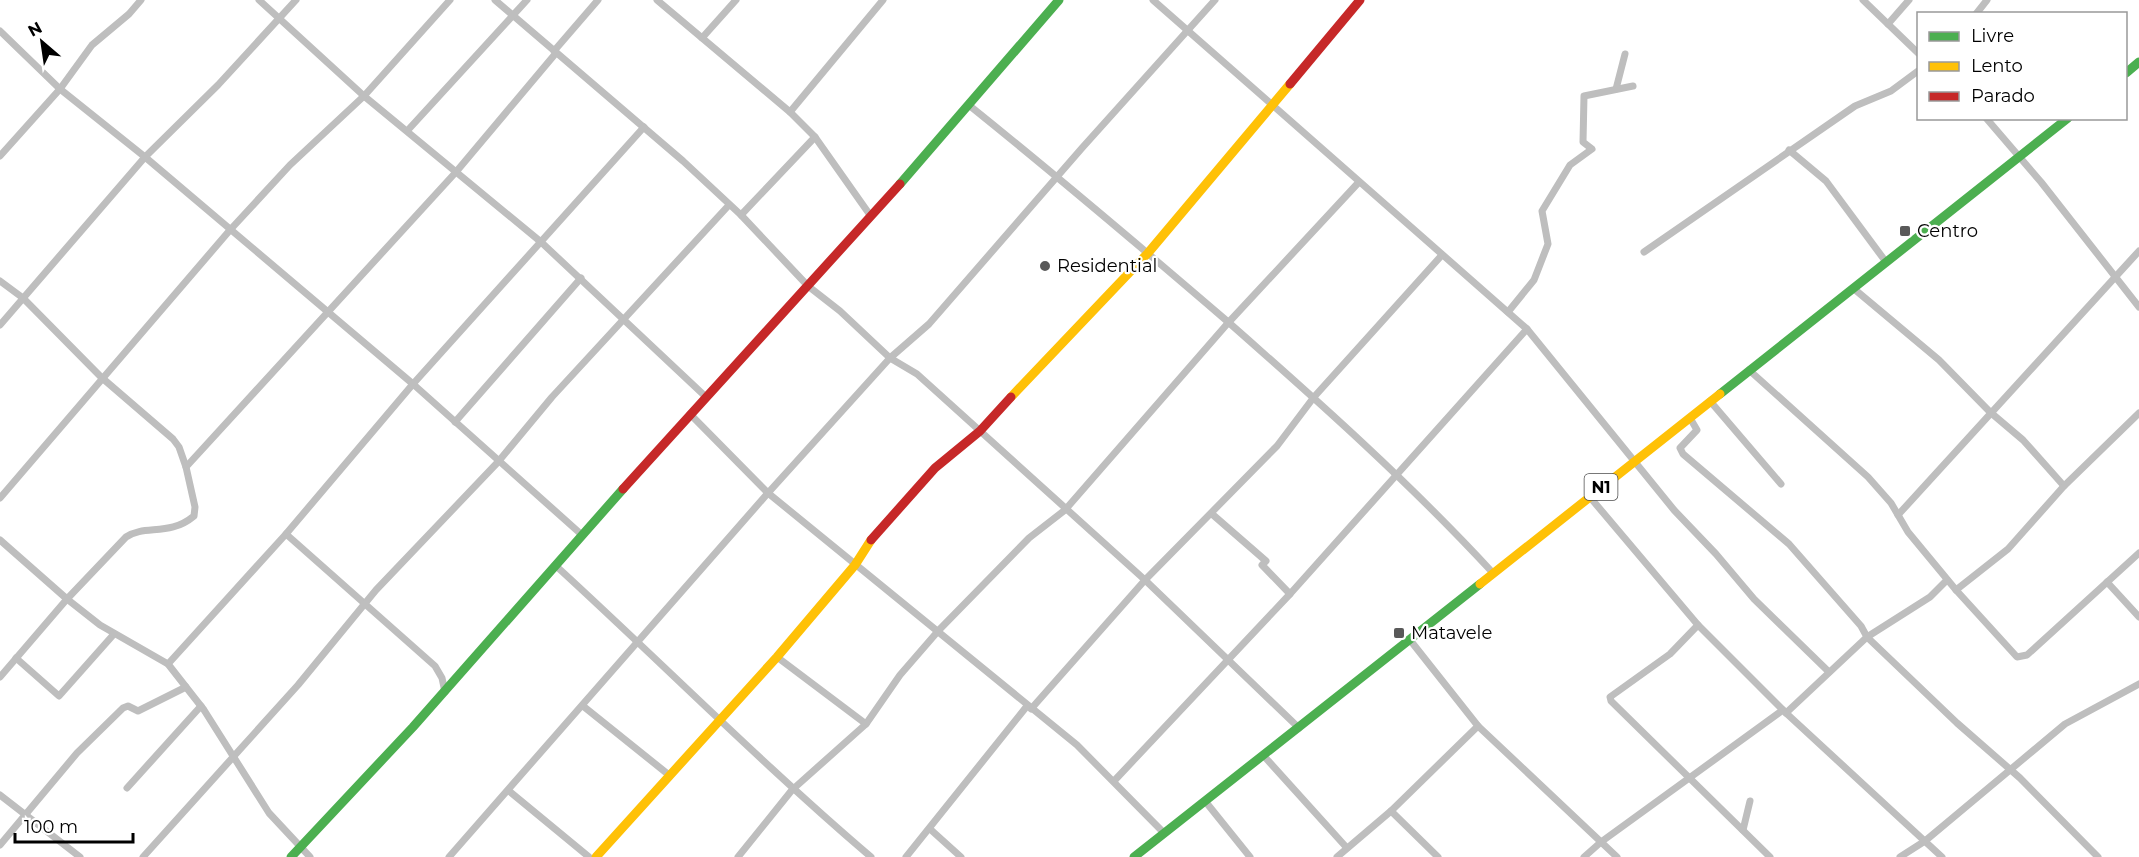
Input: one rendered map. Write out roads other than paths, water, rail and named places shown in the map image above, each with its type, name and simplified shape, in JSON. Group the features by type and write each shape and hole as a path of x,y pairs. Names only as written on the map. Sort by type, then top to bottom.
{"main road":[{"path":"291,857 445,692 690,414 970,106 1059,0"},
{"path":"596,857 777,657 855,565 869,542 935,468 980,431 1091,310 1148,253 1360,0"},
{"name":"N1","path":"1134,857 2065,120"}],"street":[{"path":"0,156 60,89 92,45 129,14 141,0"},
{"path":"259,0 364,96 541,242 625,318 706,397"},
{"path":"0,325 145,157 226,76 296,0"},
{"path":"0,498 101,377 230,230 290,165 364,96 450,0"},
{"path":"495,0 644,127 741,215 808,286 840,311 890,358 917,374 1145,580 1299,728"},
{"path":"408,130 527,0"},
{"path":"186,467 325,312 456,172 598,0"},
{"path":"657,0 790,112 815,137 870,215"},
{"path":"702,38 736,0"},
{"path":"790,112 883,0"},
{"path":"1153,0 1527,329 1633,462 1754,599 1829,672"},
{"path":"449,857 584,706 638,640 768,493 890,358 929,324 1057,176 1215,0"},
{"path":"1863,0 1917,52"},
{"path":"1888,24 1909,0"},
{"path":"1978,12 1987,0"},
{"path":"0,31 60,89 145,157 325,312 413,384 582,535"},
{"path":"1616,89 1625,54"},
{"path":"1644,252 1855,106 1891,91 1917,72"},
{"path":"1508,312 1534,280 1548,244 1542,211 1570,165 1592,149 1583,142 1584,96 1633,86"},
{"path":"970,106 1057,176 1314,397 1397,473 1493,573"},
{"path":"1988,120 2139,307"},
{"path":"168,664 286,534 413,384 644,127"},
{"path":"741,215 815,137"},
{"path":"1789,150 1826,181 1886,262"},
{"path":"738,857 792,790 866,724 900,675 939,630 1029,538 1065,510 1228,323 1359,182"},
{"path":"143,857 365,604 498,462 552,397 729,205"},
{"path":"1899,515 1990,412 2139,251"},
{"path":"906,857 1029,707 1145,580 1277,446 1314,397 1442,255"},
{"path":"455,422 581,278"},
{"path":"0,281 23,298 101,377 173,439 179,447 186,467 195,507 194,516 172,529 132,532 67,599 0,677"},
{"path":"1853,288 1939,360 1990,412 2023,440 2064,486"},
{"path":"1114,782 1290,594 1527,329"},
{"path":"1749,370 1868,477 1947,580 2017,657 2022,658 2139,553"},
{"path":"1710,401 1781,484"},
{"path":"1956,590 2008,549 2064,486 2139,413"},
{"path":"690,414 768,493 939,630 1077,745 1164,833"},
{"path":"1690,418 1697,430 1680,448 1683,454 1789,544 1861,626 1867,637 2009,771 2020,777 2098,857"},
{"path":"1589,496 1698,625 1784,712 1942,857"},
{"path":"1212,513 1266,561 1262,565 1290,594"},
{"path":"286,534 435,666 442,678 445,692"},
{"path":"0,540 67,599 114,634 168,664 201,706 269,813 310,857"},
{"path":"555,565 638,640 792,790 871,857"},
{"path":"1584,857 1689,777 1784,712 1867,637 1930,597 1947,580"},
{"path":"2107,582 2139,617"},
{"path":"1698,625 1670,654 1610,697 1667,758 1770,857"},
{"path":"16,658 59,696 114,634"},
{"path":"1410,640 1478,726 1617,857"},
{"path":"777,657 866,724"},
{"path":"1900,857 1925,841 2065,724 2139,684"},
{"path":"0,845 77,753 123,708 128,706 138,711 146,710 186,687"},
{"path":"127,788 201,706"},
{"path":"584,706 669,775"},
{"path":"1337,857 1391,811 1478,726"},
{"path":"1263,755 1347,848"},
{"path":"509,791 589,857"},
{"path":"0,795 80,857"},
{"path":"1205,801 1251,857"},
{"path":"1743,831 1750,801"},
{"path":"1391,811 1438,857"},
{"path":"930,829 961,857"}],"place":[{"name":"Centro","path":"1905,231"},
{"name":"Residential","path":"1045,266"},
{"name":"Matavele","path":"1399,633"}]}
